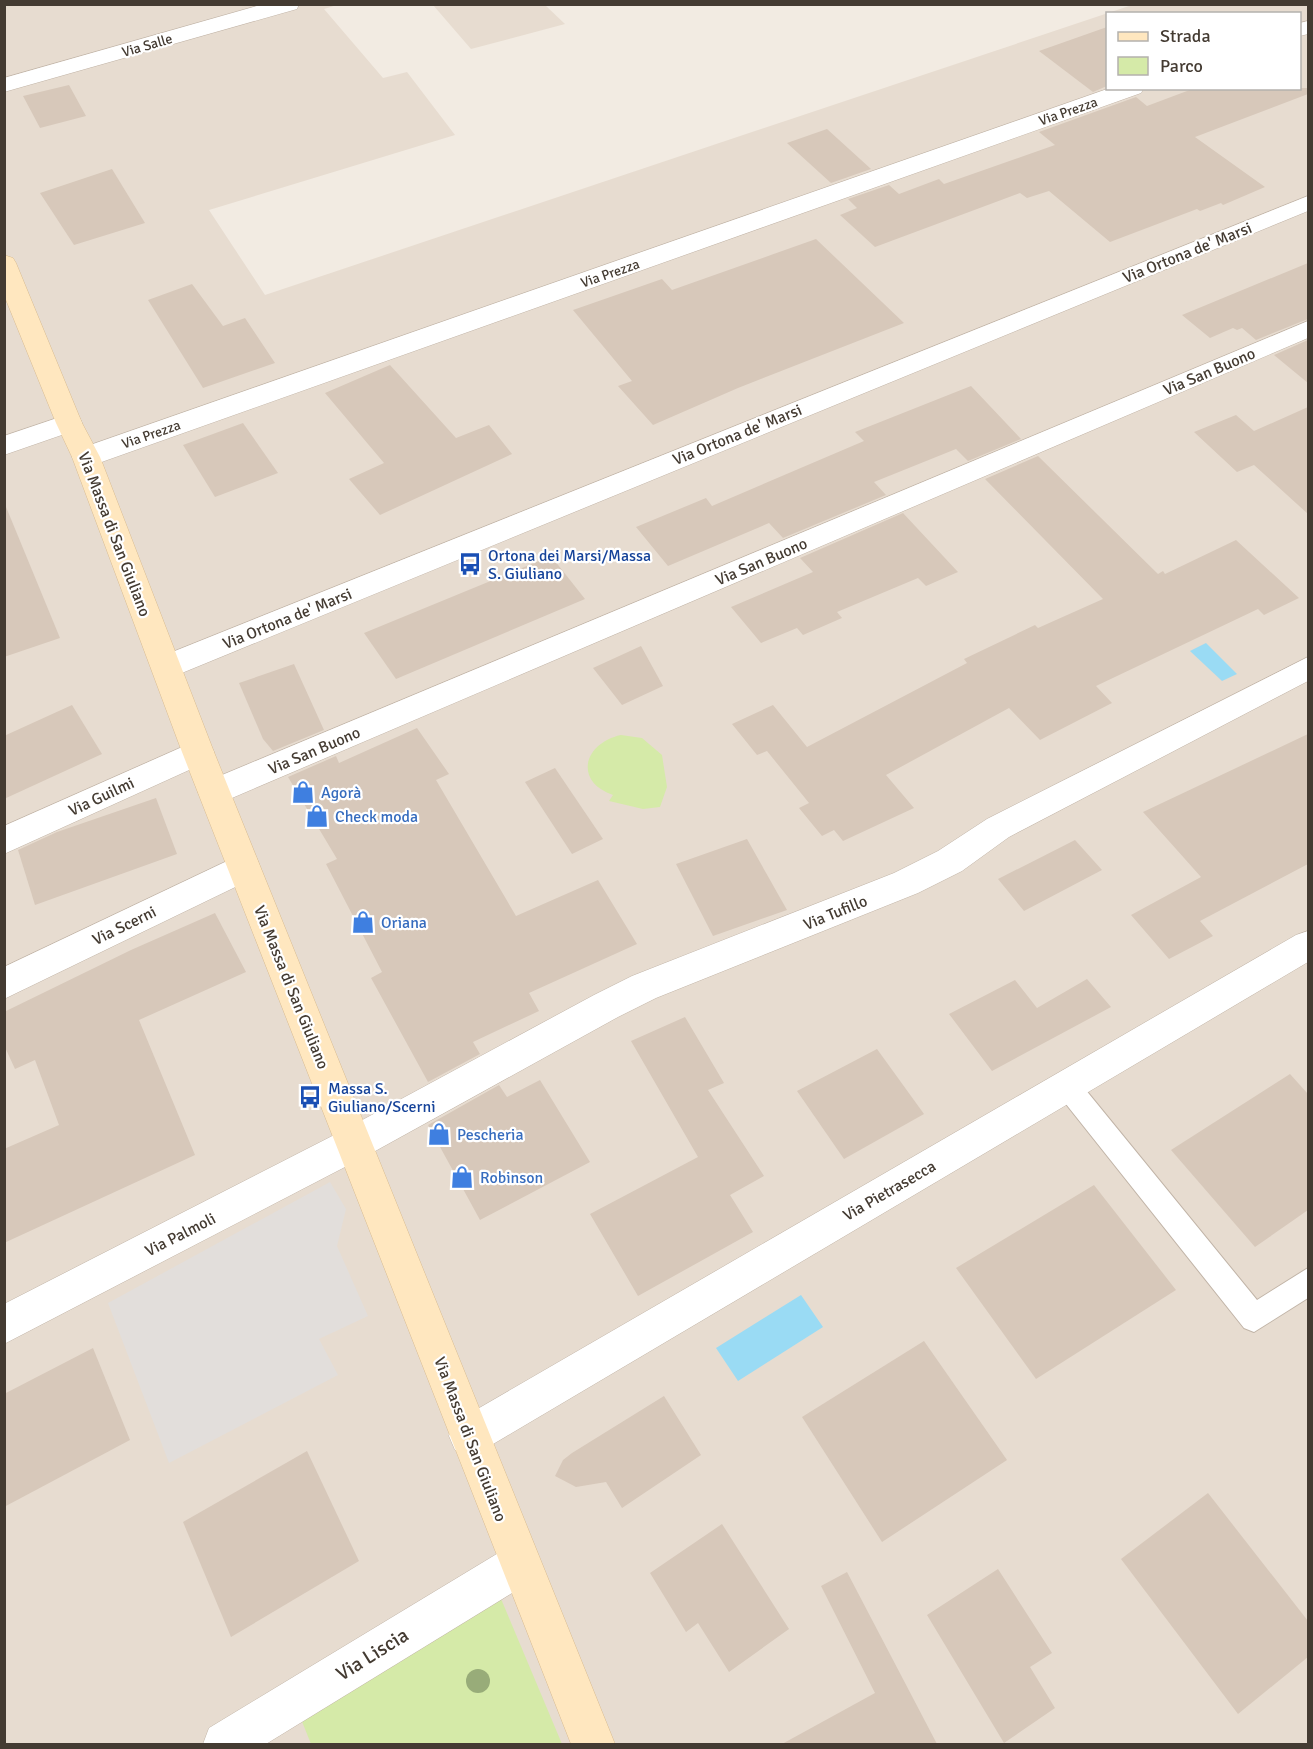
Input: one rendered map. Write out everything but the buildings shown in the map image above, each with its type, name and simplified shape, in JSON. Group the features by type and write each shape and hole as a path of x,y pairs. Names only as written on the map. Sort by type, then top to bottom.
{"street":[{"name":"Via Salle","path":"4,85 289,4"},
{"name":"Via Prezza","path":"86,457 1127,90"},
{"name":"Via Ortona de' Marsi","path":"166,668 1308,203"},
{"name":"Via Massa di San Giuliano","path":"4,263 69,423 86,457 198,752 593,1744"},
{"name":"Via San Buono","path":"214,792 1308,329"},
{"path":"4,446 69,423"},
{"name":"Via Tufillo","path":"355,1143 634,992 932,871 998,828 1308,668"},
{"name":"Via Guilmi","path":"4,841 198,752"},
{"name":"Via Scerni","path":"4,984 244,867"},
{"name":"Via Pietrasecca","path":"469,1436 1308,945"},
{"name":"Via Palmoli","path":"4,1325 355,1143"},
{"name":"Via Liscia","path":"225,1744 519,1563"}],"lane":[{"path":"1067,1086 1254,1318 1308,1282"}],"shaded area":[{"path":"5,5 337,5 324,9 383,78 407,72 455,135 209,210 265,295 1106,14 1106,90 1301,90 1301,12 1111,12 1132,5 1308,5 1308,1744 5,1744"},
{"path":"433,5 545,5 565,24 471,49"},
{"path":"330,1182 346,1209 337,1246 368,1316 319,1339 338,1375 169,1463 108,1303"}],"green space":[{"path":"621,735 642,738 662,755 667,787 660,807 643,809 609,801 613,795 600,789 592,781 588,772 588,763 592,754 608,739"},
{"path":"499,1594 562,1744 311,1744 299,1714"}],"water":[{"path":"1206,643 1237,674 1222,681 1190,651"},
{"path":"801,1295 823,1327 738,1381 716,1348"}],"place":[{"name":"Ortona dei Marsi/Massa S. Giuliano","path":"470,564"},
{"name":"Agorà","path":"303,792"},
{"name":"Check moda","path":"317,816"},
{"name":"Oriana","path":"363,922"},
{"name":"Massa S. Giuliano/Scerni","path":"310,1097"},
{"name":"Pescheria","path":"439,1134"},
{"name":"Robinson","path":"462,1177"}]}
